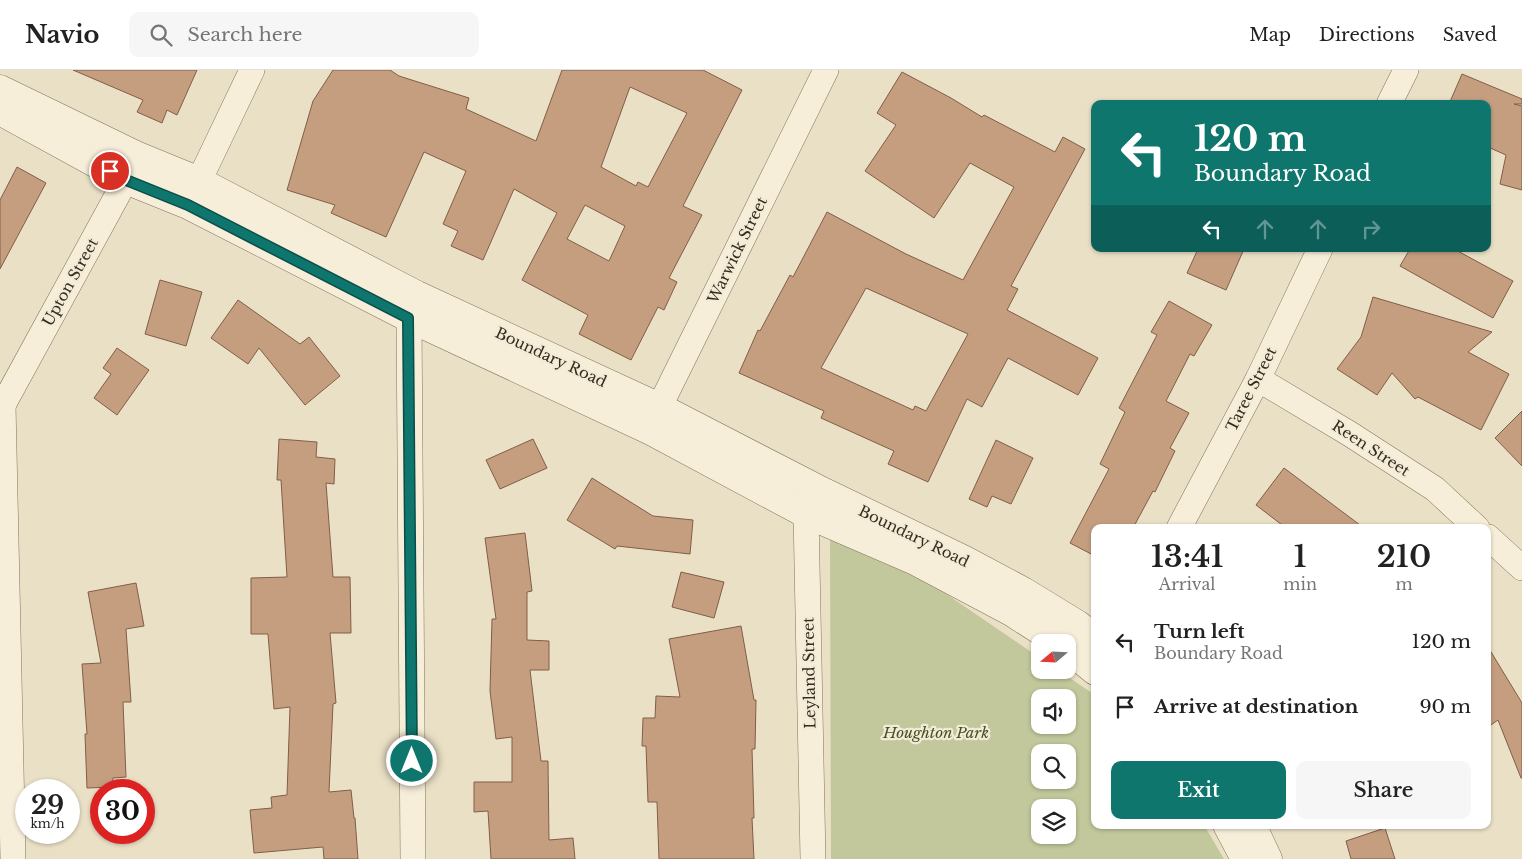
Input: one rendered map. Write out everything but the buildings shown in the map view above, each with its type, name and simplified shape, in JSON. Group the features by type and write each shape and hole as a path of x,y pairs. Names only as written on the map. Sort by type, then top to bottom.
{"street":[{"path":"199,181 252,70"},
{"name":"Warwick Street","path":"654,418 826,70"},
{"path":"1391,100 1406,70"},
{"name":"Boundary Road","path":"0,89 138,156 199,181 413,306"},
{"name":"Boundary Road","path":"0,111 126,180 188,205 413,306 654,418 816,488 1023,591 1091,634"},
{"name":"Upton Street","path":"2,406 138,156"},
{"name":"Taree Street","path":"1182,524 1258,379 1319,252"},
{"path":"413,306 413,859"},
{"name":"Reen Street","path":"1258,379 1350,434 1435,490 1473,524"},
{"path":"2,406 13,859"},
{"name":"Boundary Road","path":"654,418 806,514 915,561 1012,613 1045,634"},
{"name":"Leyland Street","path":"813,859 806,514 816,488"},
{"path":"1491,540 1522,568"},
{"path":"1076,656 1091,668"},
{"path":"1229,829 1245,859"},
{"path":"1254,829 1268,859"}],"green space":[{"name":"Houghton Park","path":"830,533 942,591 1031,652 1031,679 1071,679 1091,692 1091,829 1206,829 1224,859 831,859"}],"route":[{"path":"110,171 126,180 188,205 408,318 412,761"}]}
